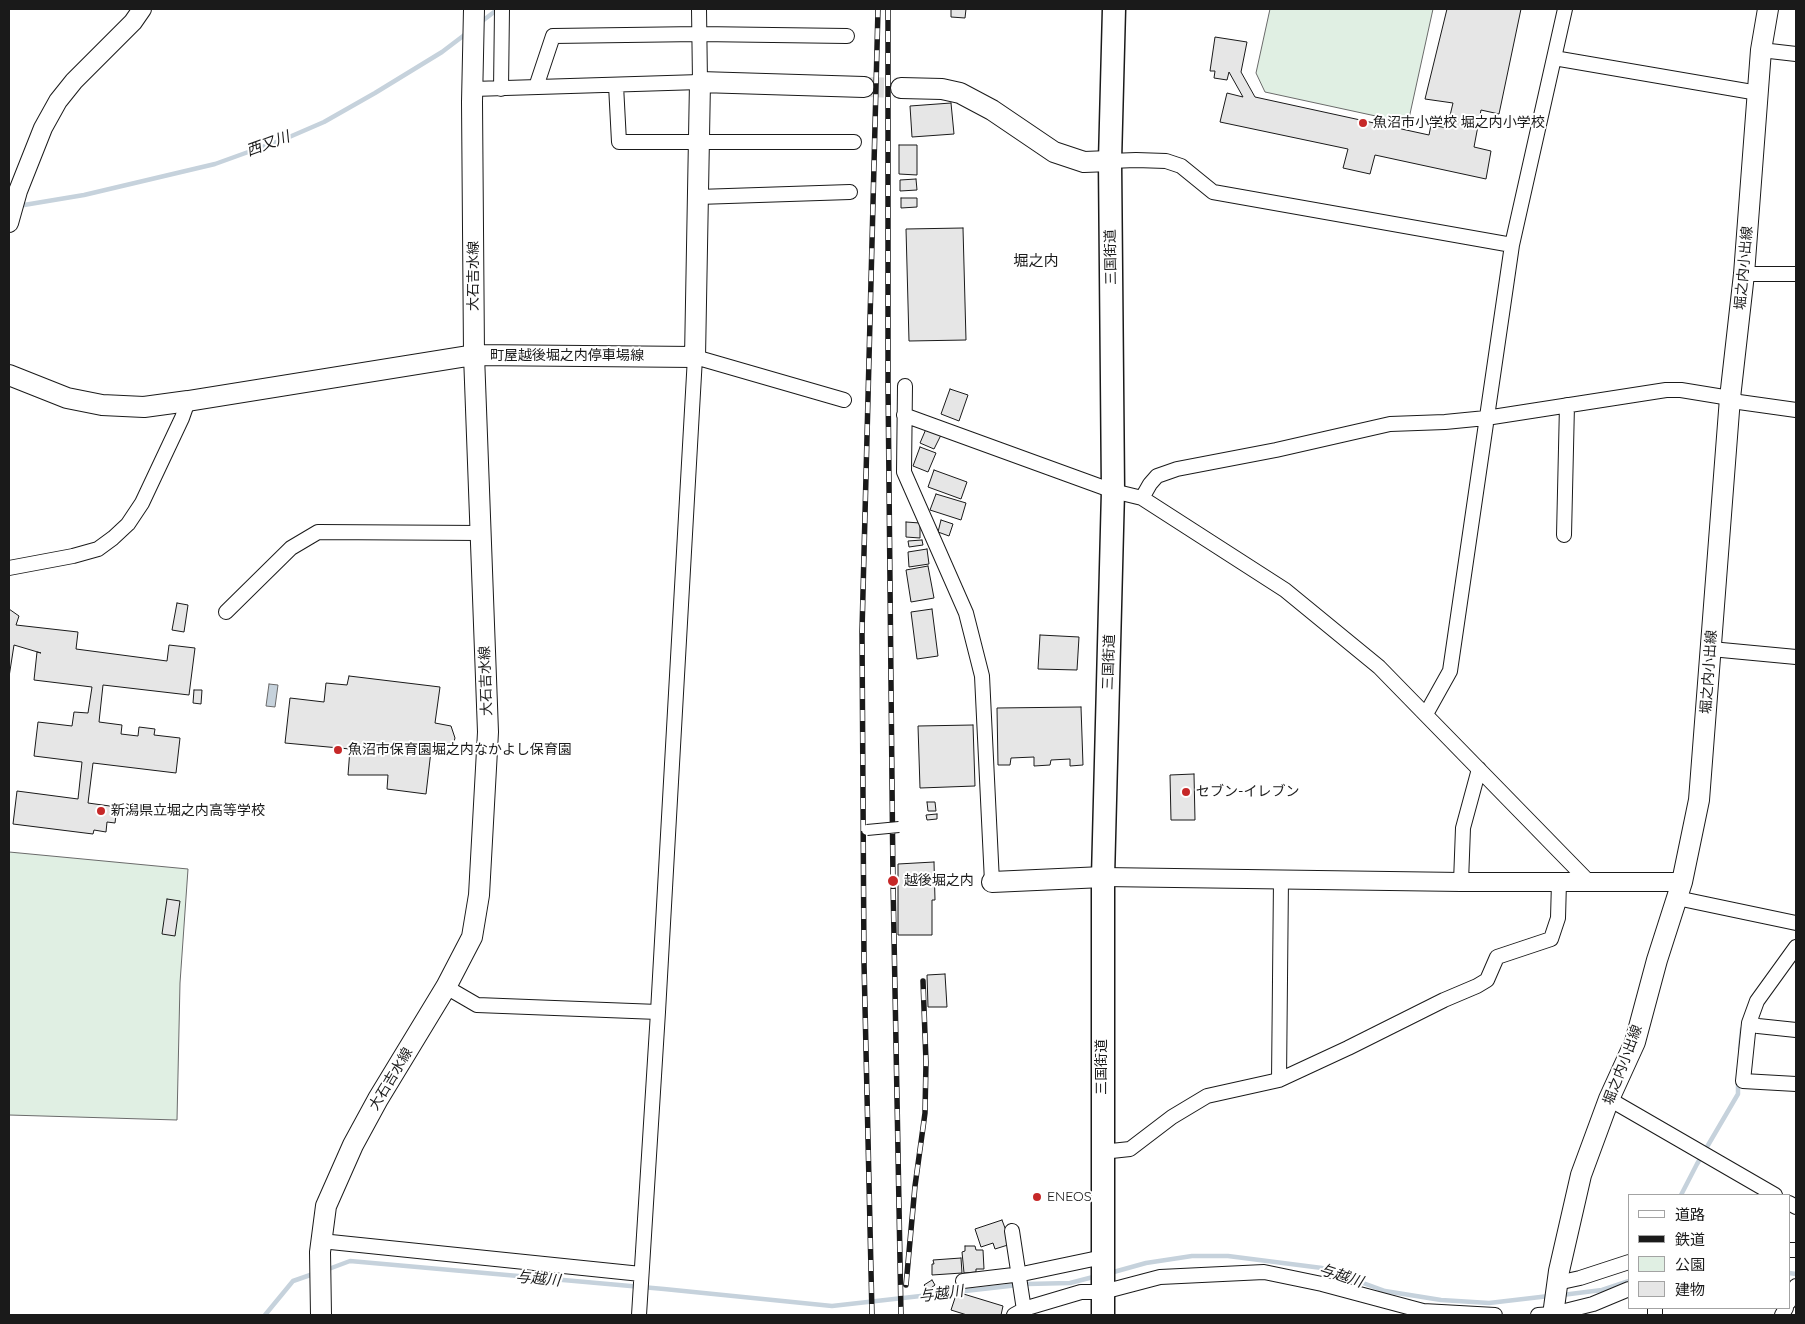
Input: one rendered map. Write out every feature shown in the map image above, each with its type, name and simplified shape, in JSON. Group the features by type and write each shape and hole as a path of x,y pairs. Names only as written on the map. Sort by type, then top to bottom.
{"highway":[{"name":"三国街道","path":"1103,1315 1103,877 1113,491 1110,161 1114,9"}],"main road":[{"name":"大石吉水線","path":"321,1315 320,1252 326,1206 353,1145 378,1099 446,987 472,937 478,895 488,732 474,356 474,9"},
{"name":"堀之内小出線","path":"1550,1313 1581,1175 1609,1099 1635,1042 1656,960 1679,890 1699,800 1730,398 1744,274 1761,50 1768,9"},
{"path":"695,357 700,82 864,87"},
{"path":"901,88 942,89 960,93 992,110 1054,152 1084,162 1110,161"},
{"name":"町屋越後堀之内停車場線","path":"9,375 67,398 102,405 144,407 188,402 474,356 695,357"},
{"path":"992,882 1103,877"}],"street":[{"path":"9,223 18,191 43,128 58,101 74,81 133,22 142,9"},
{"path":"501,89 502,9"},
{"path":"473,89 700,82 699,9"},
{"path":"1426,714 1450,671 1512,245 1565,9"},
{"path":"536,88 553,36 699,34 847,36"},
{"path":"1761,50 1796,54"},
{"path":"1554,58 1758,93"},
{"path":"616,85 619,142 854,142"},
{"path":"1110,161 1166,161 1181,166 1213,192 1512,245"},
{"path":"698,197 850,192"},
{"path":"1744,274 1796,274"},
{"path":"639,1315 695,357 844,400"},
{"path":"905,386 904,472 966,613 982,676 992,882"},
{"path":"1142,498 1157,476 1177,469 1276,450 1390,424 1486,418 1666,390 1681,390 1730,398 1739,402 1796,410"},
{"path":"9,568 74,556 98,549 118,534 128,524 142,503 188,402"},
{"path":"1564,535 1567,405"},
{"path":"904,415 1113,491 1142,498 1285,590 1379,667 1589,882"},
{"path":"226,612 291,548 318,532 481,533"},
{"path":"1711,649 1796,657"},
{"path":"1461,882 1463,828 1479,769"},
{"path":"867,830 899,827"},
{"path":"1103,877 1589,882 1679,890 1796,923"},
{"path":"1279,1080 1280,879"},
{"path":"1102,1152 1130,1149 1172,1117 1207,1096 1279,1080 1444,1000 1477,986 1487,980 1497,957 1551,939 1558,918 1559,882"},
{"path":"1796,947 1757,1001 1749,1023 1743,1081 1796,1084"},
{"path":"446,987 477,1005 658,1012"},
{"path":"1749,1023 1758,1026 1796,1030"},
{"path":"1609,1099 1703,1155 1774,1194"},
{"path":"1012,1231 1021,1295 1019,1312 1054,1299 1081,1292 1103,1292 1160,1277 1264,1272 1322,1284 1423,1311 1495,1315"},
{"path":"321,1241 641,1274"},
{"path":"963,1281 1018,1275 1103,1257"},
{"path":"1557,1284 1628,1262"},
{"path":"1790,1299 1794,1287"},
{"path":"1550,1313 1592,1304 1628,1289"}],"green space":[{"path":"1270,9 1433,9 1408,123 1265,92 1256,73"},
{"path":"9,852 188,869 180,983 177,1120 9,1115"}],"shaded area":[{"path":"269,684 278,685 275,707 266,706"}],"building":[{"path":"951,9 966,9 965,18 951,17"},
{"path":"1447,9 1521,9 1499,114 1481,110 1474,147 1491,151 1486,179 1375,155 1370,174 1343,168 1348,149 1220,122 1227,93 1243,97 1229,72 1227,80 1214,78 1215,71 1210,71 1215,37 1247,42 1241,72 1255,97 1429,135 1431,125 1447,128 1453,103 1425,99"},
{"path":"951,103 954,134 912,137 910,106"},
{"path":"899,145 917,145 917,175 899,174"},
{"path":"916,179 917,190 900,191 900,180"},
{"path":"901,198 917,198 917,207 901,208"},
{"path":"963,228 966,340 909,341 906,229"},
{"path":"950,389 968,395 959,421 941,414"},
{"path":"926,429 941,435 934,449 920,443"},
{"path":"920,447 936,453 928,472 913,466"},
{"path":"934,470 967,482 961,499 928,487"},
{"path":"936,494 966,503 961,520 930,510"},
{"path":"941,520 953,524 949,536 938,532"},
{"path":"906,522 920,523 920,538 906,537"},
{"path":"922,540 923,545 909,547 908,541"},
{"path":"927,549 929,564 909,567 908,552"},
{"path":"928,566 934,598 911,602 906,570"},
{"path":"177,603 188,605 184,632 172,630"},
{"path":"9,609 19,616 16,625 78,632 76,649 167,661 169,645 195,648 189,695 103,685 99,722 122,725 121,734 138,736 139,727 155,729 154,735 180,738 176,773 93,763 88,803 117,807 115,823 107,822 106,832 94,830 93,834 13,824 17,791 78,799 82,762 34,756 38,722 72,726 74,712 88,713 92,687 34,680 37,652 41,653 14,645 9,677"},
{"path":"932,609 938,656 917,659 911,612"},
{"path":"1040,635 1079,637 1077,670 1038,669"},
{"path":"349,676 440,687 435,723 451,726 455,738 453,745 446,752 431,751 426,794 387,789 388,775 348,775 350,749 285,743 290,698 324,702 326,683 347,685"},
{"path":"194,690 202,690 201,704 193,703"},
{"path":"1081,707 1083,765 1070,766 1070,759 1051,760 1050,765 1034,766 1034,757 1011,758 1010,765 998,765 997,708"},
{"path":"973,725 975,786 920,788 918,726"},
{"path":"1194,774 1195,820 1171,820 1170,775"},
{"path":"927,802 935,802 936,811 928,811"},
{"path":"937,814 937,819 927,820 926,815"},
{"path":"934,862 935,900 932,900 932,935 898,935 898,864"},
{"path":"167,899 180,901 175,936 162,934"},
{"path":"945,974 947,1007 928,1007 927,975"},
{"path":"1002,1220 1011,1244 995,1249 993,1243 981,1247 975,1229"},
{"path":"965,1246 975,1246 976,1250 983,1250 984,1269 976,1269 976,1272 964,1273 962,1252 965,1251"},
{"path":"961,1258 962,1273 932,1275 933,1260"},
{"path":"932,1280 935,1285 928,1290 924,1285"},
{"path":"957,1292 1003,1306 1001,1315 967,1315 951,1310"}],"waterway":[{"name":"西又川","path":"481,22 498,9"},
{"name":"西又川","path":"18,206 84,195 215,164 287,138 324,122 375,93 442,52 467,33"},
{"path":"1740,1049 1742,1029"},
{"path":"1682,1194 1738,1094 1738,1082"},
{"name":"与越川","path":"1110,1273 1146,1263 1192,1256 1228,1256 1322,1268 1385,1291 1441,1300 1489,1303 1549,1296"},
{"name":"与越川","path":"326,1270 350,1261 832,1306 1027,1284 1070,1283 1097,1276"},
{"name":"与越川","path":"265,1315 293,1281 316,1273"},
{"name":"与越川","path":"1790,1273 1796,1274"},
{"name":"与越川","path":"1562,1295 1602,1290 1628,1281"}],"tunnel":[{"path":"864,87 901,88"}],"railway":[{"path":"872,1315 864,962 862,631 878,9"},
{"path":"888,9 888,383 893,881 901,1315"},
{"path":"906,1285 915,1186 925,1113 926,1062 923,981"}],"place":[{"name":"魚沼市小学校 堀之内小学校","path":"1363,123"},
{"name":"魚沼市保育園堀之内なかよし保育園","path":"338,750"},
{"name":"セブン-イレブン","path":"1186,792"},
{"name":"新潟県立堀之内高等学校","path":"101,811"},
{"name":"越後堀之内","path":"893,881"},
{"name":"ENEOS","path":"1037,1197"}],"district":[{"name":"堀之内","path":"1036,261"}]}
